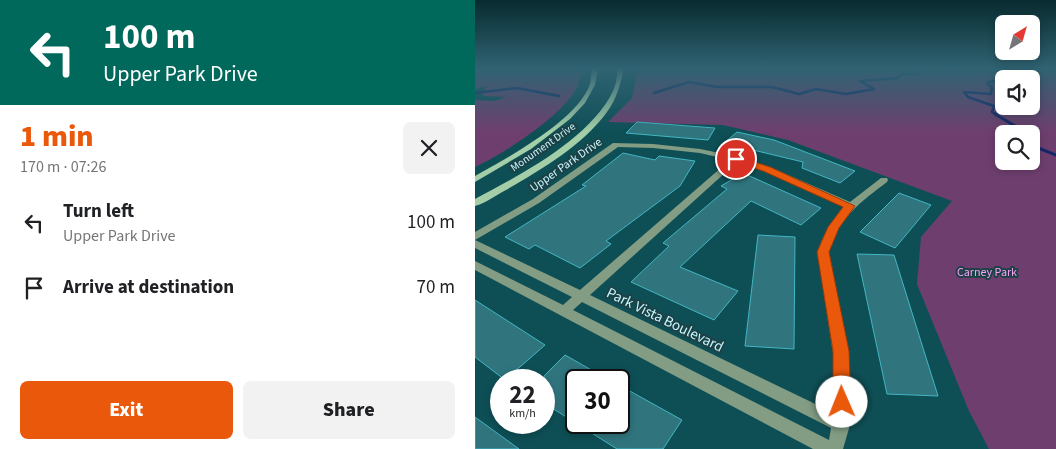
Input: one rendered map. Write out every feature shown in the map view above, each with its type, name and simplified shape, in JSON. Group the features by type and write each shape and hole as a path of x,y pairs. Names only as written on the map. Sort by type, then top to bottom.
{"main road":[{"name":"Monument Drive","path":"475,178 532,146 573,112 590,90"},
{"name":"Monument Drive","path":"475,203 537,167 576,139 592,125 616,90"}],"street":[{"name":"Upper Park Drive","path":"475,237 535,201 616,145 653,146 700,151 736,159 767,169 850,206"},
{"path":"564,311 736,159"},
{"path":"835,449 842,425 841,351 823,252 833,227 850,206 884,180"},
{"name":"Park Vista Boulevard","path":"475,244 842,425"},
{"path":"475,265 830,449"}],"green space":[{"path":"484,90 575,90 567,102 543,124 501,153 475,167 475,100 495,101 506,97 484,96 481,92"},
{"name":"Carney Park","path":"634,90 995,90 995,115 1040,115 1040,90 1056,90 1056,449 989,449 969,411 917,284 921,237 952,201 788,140 723,125 608,122 632,98"}],"building":[{"path":"637,122 715,128 708,140 626,133"},
{"path":"737,132 774,140 855,171 840,183 802,168 803,162 724,143"},
{"path":"623,153 655,160 659,156 695,161 680,186 606,241 611,244 580,268 535,245 529,249 505,237 586,186 582,185"},
{"path":"743,173 821,208 801,225 751,201 680,267 738,291 714,320 631,282 669,246 663,243 727,189 721,186"},
{"path":"899,193 931,205 895,248 860,232"},
{"path":"758,235 795,237 794,349 745,346"},
{"path":"857,254 894,255 938,396 887,394"},
{"path":"475,300 545,345 518,369 491,369 475,357"},
{"path":"565,355 590,369 565,369 565,416 555,410 555,369 551,369"},
{"path":"630,391 682,420 663,449 617,449 593,434 630,434"},
{"path":"475,417 490,428 490,434 498,434 519,449 475,449"}],"waterway":[{"path":"475,93 501,90"},
{"path":"527,90 559,96"},
{"path":"654,93 664,90"},
{"path":"783,90 799,94 813,90"},
{"path":"822,90 846,94 869,90"},
{"path":"992,90 991,94 964,92 968,97 994,106 992,112 995,114"},
{"path":"997,115 1013,125"},
{"path":"1040,149 1056,155"}],"route":[{"path":"736,159 767,169 850,206 833,227 823,252 841,351 842,402"}]}
